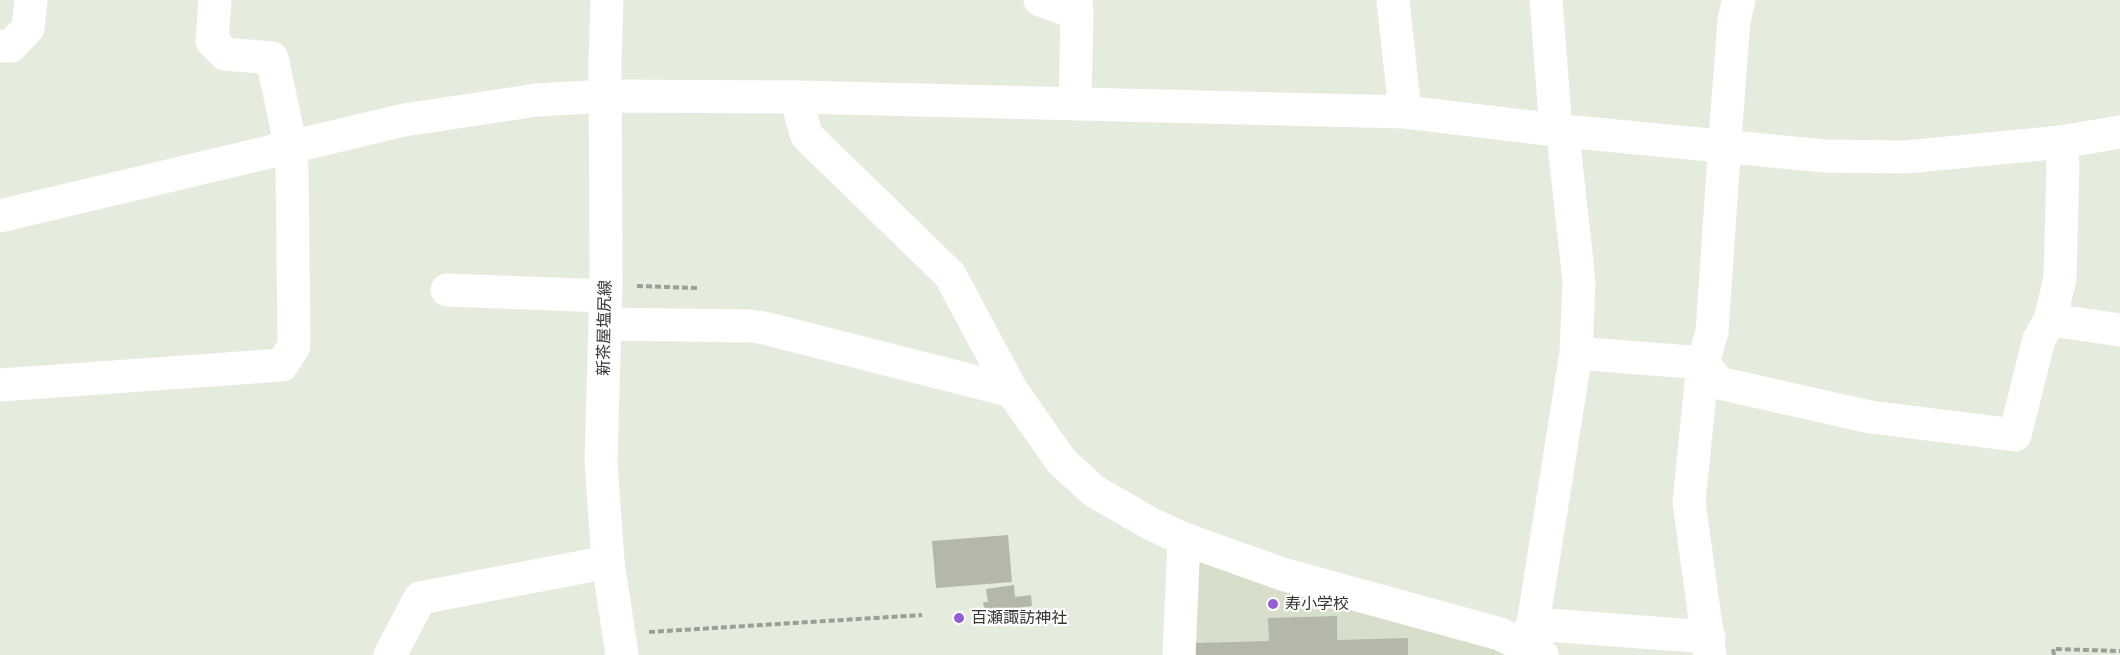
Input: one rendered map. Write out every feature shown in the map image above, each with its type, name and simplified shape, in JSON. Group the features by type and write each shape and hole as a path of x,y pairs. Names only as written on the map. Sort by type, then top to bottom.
{"street":[{"path":"0,46 11,46 28,28 31,0"},
{"path":"0,385 282,365 294,346 291,148 272,58 225,54 212,41 215,0"},
{"name":"新茶屋塩尻線","path":"607,0 606,302 601,462 608,562 620,645"},
{"path":"1040,0 1076,7 1075,104"},
{"path":"1393,0 1405,112"},
{"path":"1532,641 1576,353 1579,281 1546,0"},
{"path":"798,97 807,136 950,275 1012,391 1062,462 1094,491 1151,524 1184,539 1282,574 1500,633 1532,641 1709,646 1689,502 1703,363 1712,332 1734,20 1739,0"},
{"path":"0,216 404,120 537,100 605,96 798,97 1405,112 1560,131 1825,156 1906,157 2061,142 2120,132"},
{"path":"1576,353 1703,363 1719,382 1730,385 1870,417 2015,435 2038,339 2050,321 2060,278 2063,164 2061,142"},
{"path":"447,291 606,302 764,328 1012,391"},
{"path":"2050,321 2120,330"},
{"path":"1179,655 1184,539"},
{"path":"390,655 420,598 608,562"}],"path":[{"path":"606,302 698,288"},
{"path":"620,645 922,615"},
{"path":"2054,655 2053,649 2120,651"}],"shaded area":[{"name":"寿小学校","path":"1198,560 1506,648 1505,655 1189,655"}],"building":[{"path":"1008,535 1012,582 936,588 932,541"},
{"path":"1014,585 1015,597 1031,595 1032,606 1017,608 1019,622 991,625 989,609 984,608 983,602 988,602 986,589"},
{"path":"1337,616 1337,640 1408,638 1408,655 1196,655 1196,643 1269,641 1268,618"}],"place":[{"name":"寿小学校","path":"1273,604"},
{"name":"百瀬諏訪神社","path":"959,618"}]}
